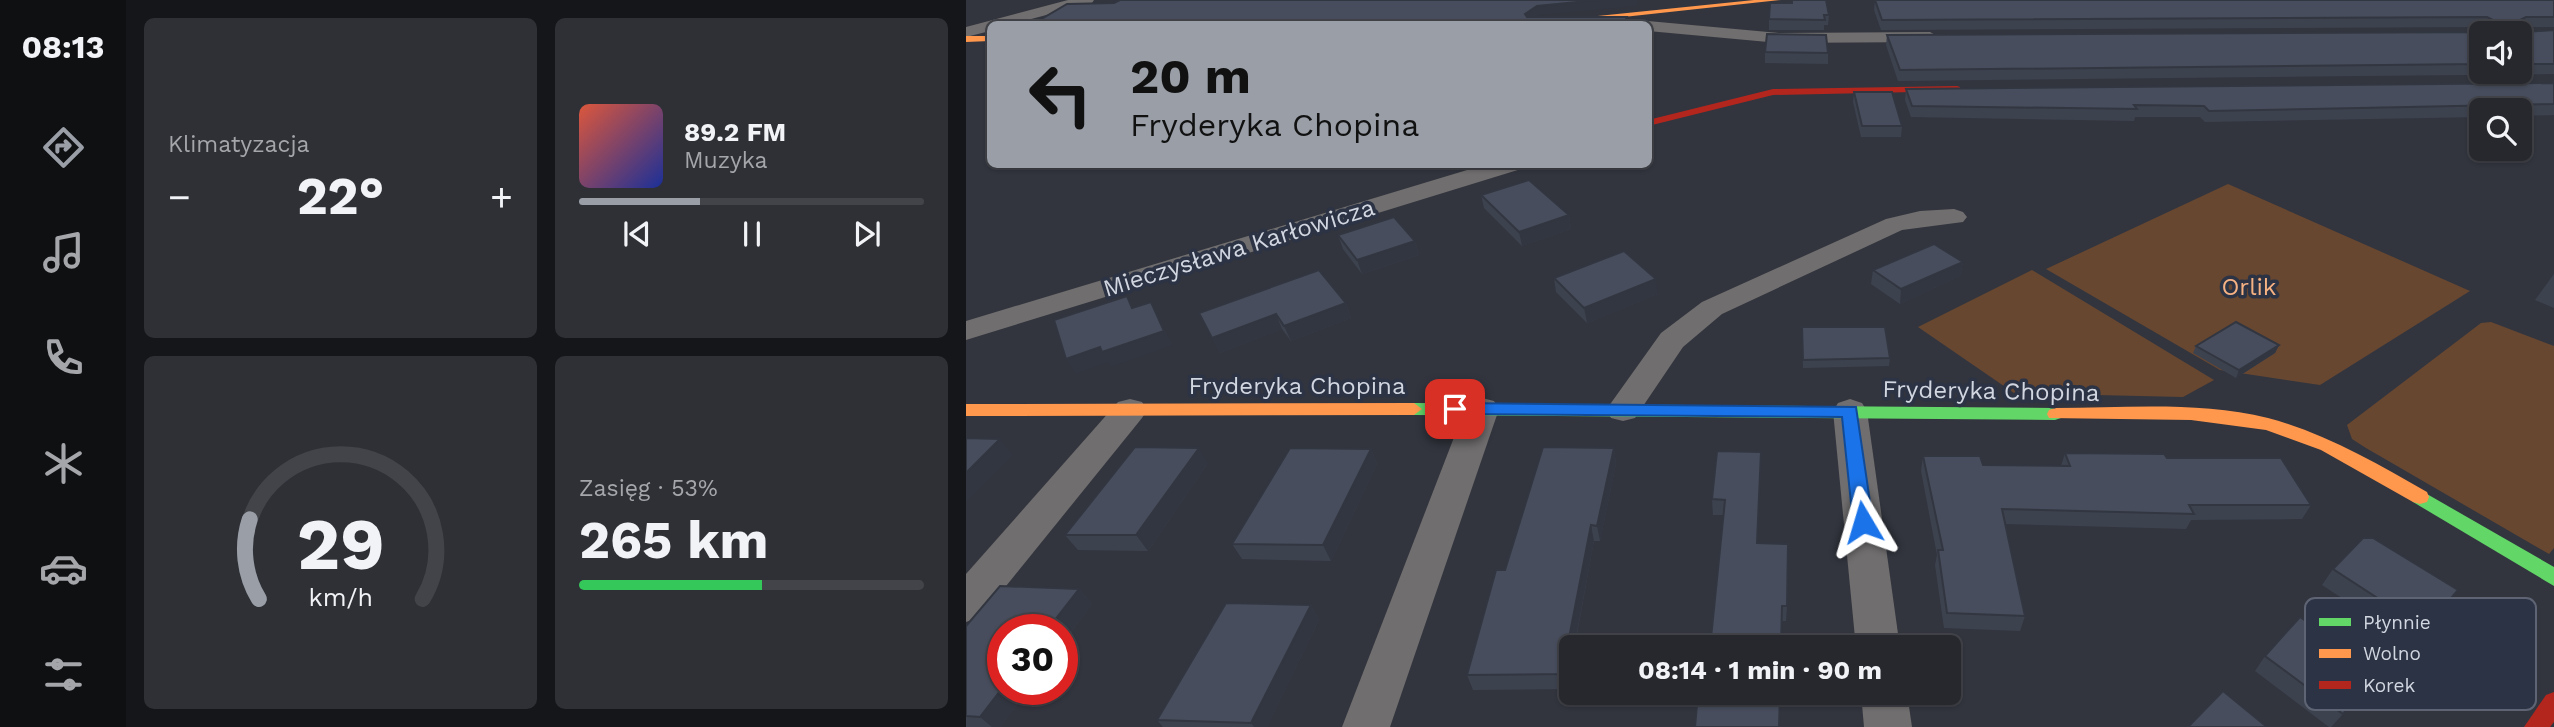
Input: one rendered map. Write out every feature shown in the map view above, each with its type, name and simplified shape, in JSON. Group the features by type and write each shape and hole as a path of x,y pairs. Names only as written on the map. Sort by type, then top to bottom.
{"street":[{"path":"1008,21 1086,0"},
{"path":"1576,21 1737,2 1777,0"},
{"path":"1613,18 1618,21"},
{"path":"1652,26 1779,38 1944,37"},
{"path":"966,32 987,27"},
{"path":"966,39 987,39"},
{"path":"1652,122 1773,92 1974,89"},
{"name":"Mieczysława Karłowicza","path":"966,331 1500,168"},
{"path":"1623,410 1672,340 1712,308 1895,224 1954,217"},
{"path":"1366,727 1482,409"},
{"name":"Fryderyka Chopina","path":"966,410 1482,409 2219,416 2265,422 2312,439 2360,461 2554,577"},
{"path":"966,604 1130,410"},
{"path":"1850,411 1876,635"},
{"path":"2536,727 2554,703"},
{"path":"1885,705 1888,727"}],"green space":[{"name":"Orlik","path":"2228,184 2470,291 2320,385 2220,370 2046,269"},
{"path":"2032,270 2214,380 2183,397 2014,393 1918,327"},
{"path":"2491,322 2554,346 2554,548 2549,554 2366,448 2352,439 2347,425 2481,323"}],"building":[{"path":"1120,0 1598,0 1537,6 1525,14 1527,17 1627,17 1625,21 1038,21 1067,4 1114,3"},
{"path":"1792,0 1826,0 1829,15 1824,15 1825,20 1769,19 1770,3 1792,3"},
{"path":"1875,0 2554,0 2554,17 2526,17 2518,21 2495,21 2487,17 1882,20"},
{"path":"2554,30 2554,64 2532,64 2532,32"},
{"path":"2469,32 2469,64 1900,70 1887,35"},
{"path":"1767,34 1826,35 1828,53 1765,52"},
{"path":"2554,83 2554,104 2532,104 2532,98 2469,98 2469,106 2209,111 2204,106 2134,105 2137,109 1912,106 1906,89 2532,84"},
{"path":"1854,92 1892,92 1902,126 1862,126"},
{"path":"1529,180 1569,215 1519,232 1481,195"},
{"path":"1394,217 1415,241 1357,260 1338,235"},
{"path":"1934,244 1963,262 1901,289 1873,270"},
{"path":"1624,251 1656,279 1584,308 1554,278"},
{"path":"1319,270 1346,303 1284,326 1276,314 1212,338 1199,313"},
{"path":"1127,296 1132,308 1151,302 1164,331 1102,352 1100,347 1066,359 1054,320"},
{"path":"2236,322 2279,345 2239,370 2196,346"},
{"path":"1802,327 1885,327 1890,358 1803,360"},
{"path":"966,438 1000,439 966,473"},
{"path":"1135,447 1199,448 1136,535 1065,535"},
{"path":"1543,447 1614,448 1597,526 1591,525 1570,635 1559,635 1559,674 1467,675 1496,570 1505,570"},
{"path":"1290,448 1371,449 1323,545 1232,544"},
{"path":"1717,451 1761,452 1757,543 1788,544 1787,606 1782,606 1781,635 1711,635 1725,500 1712,499"},
{"path":"2065,453 2164,454 2167,458 2281,458 2311,505 2189,505 2194,514 2002,509 2025,616 1947,613 1938,550 1943,550 1923,456 1980,456 1983,465 2070,466"},
{"path":"2363,538 2373,538 2458,590 2451,598 2377,598 2333,569"},
{"path":"1000,586 1079,589 1059,614 987,614 987,705 989,705 980,717 966,716 966,626"},
{"path":"1226,603 1311,605 1251,723 1157,720"},
{"path":"2300,617 2305,620 2305,686 2265,656"},
{"path":"2223,691 2267,727 2188,727"},
{"path":"1697,705 1780,705 1779,727 1695,727"}],"traffic: fast":[{"path":"1414,409 2055,414"},
{"path":"2420,497 2554,577"}],"traffic: slow":[{"path":"1569,21 1777,0"},
{"path":"966,39 987,39"},
{"path":"966,410 1414,409"},
{"path":"2055,414 2191,414 2267,424 2327,446 2420,497"}],"traffic: jam":[{"path":"1652,122 1773,92 1957,89"},
{"path":"2536,727 2554,703"}],"route":[{"path":"1455,409 1850,411 1863,522"}]}
